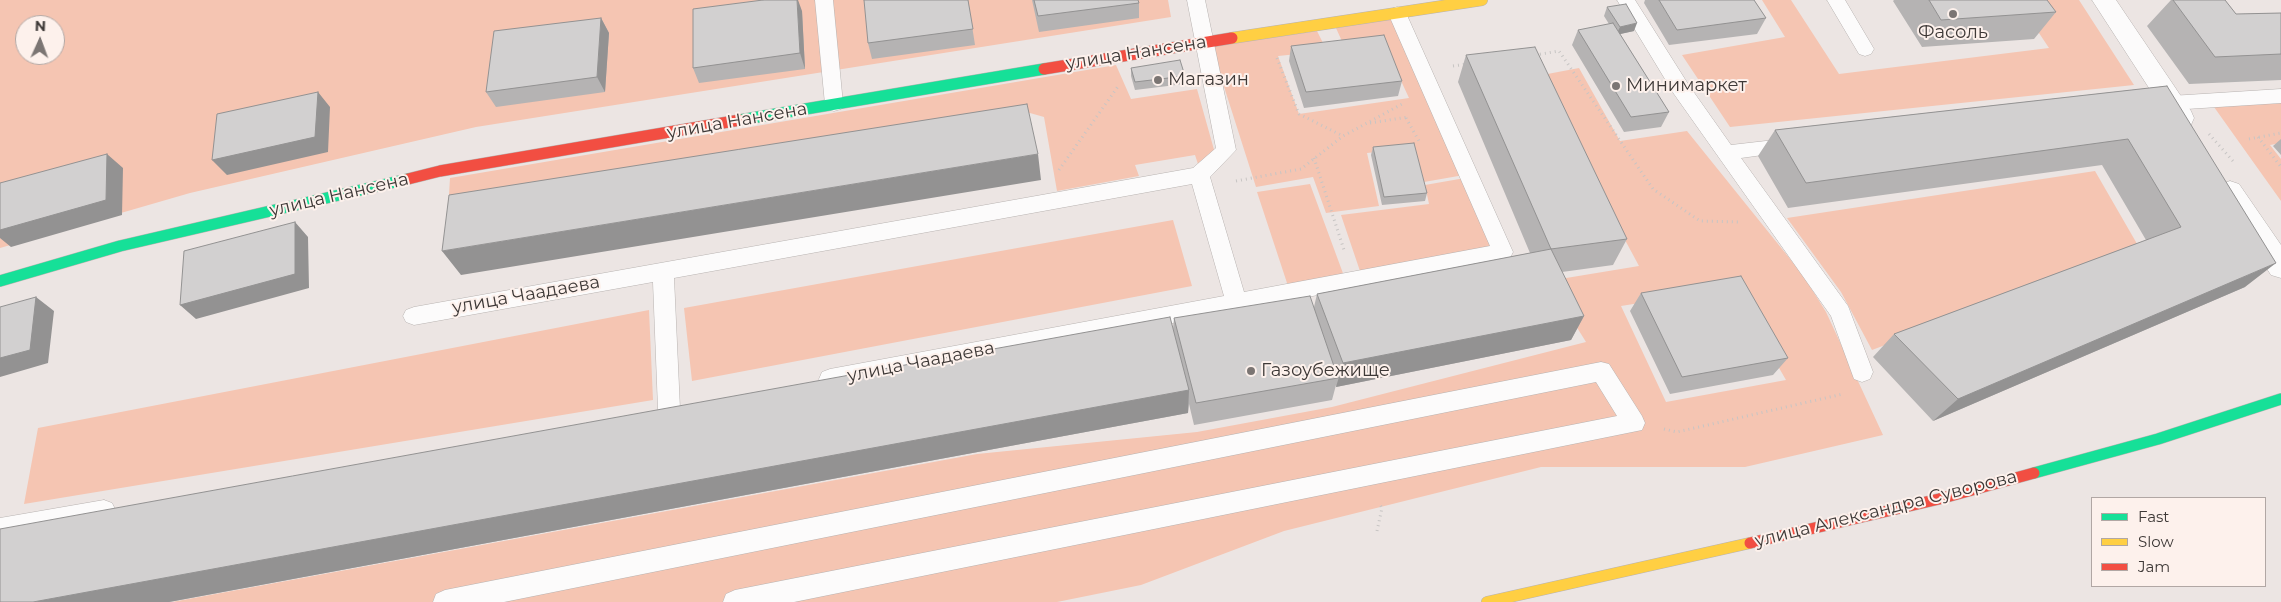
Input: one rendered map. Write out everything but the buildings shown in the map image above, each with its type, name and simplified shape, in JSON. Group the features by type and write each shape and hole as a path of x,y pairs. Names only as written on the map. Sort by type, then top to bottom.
{"street":[{"name":"улица Нансена","path":"0,281 120,246 440,171 1142,52 1482,0"},
{"path":"2104,0 2193,135"},
{"path":"2215,168 2281,267"},
{"name":"улица Александра Суворова","path":"1487,602 1939,499 2158,439 2281,399"}],"lane":[{"path":"824,0 834,104"},
{"path":"1196,0 1226,150 1200,181 1237,303"},
{"path":"1626,0 1681,88 1725,153 1778,222 1840,312 1862,372"},
{"path":"1836,0 1865,49"},
{"path":"1397,13 1442,113"},
{"path":"2141,105 2281,96"},
{"name":"улица Чаадаева","path":"806,384 1504,252 1442,113"},
{"path":"1725,153 1814,142"},
{"name":"улица Чаадаева","path":"414,316 1037,203 1200,181"},
{"path":"663,270 669,409"},
{"path":"445,602 1600,371 1634,423 735,602"},
{"path":"0,529 125,507"}],"path":[{"path":"1267,32 1299,114 1343,136"},
{"path":"1530,55 1559,51 1653,190 1700,221 1778,222"},
{"path":"1037,203 1142,52"},
{"path":"1200,181 1301,169 1343,136 1367,123 1427,79 1472,64"},
{"path":"1367,123 1442,113"},
{"path":"2249,139 2281,133"},
{"path":"2258,137 2281,167"},
{"path":"1314,158 1354,281"},
{"path":"1634,423 1677,432 1852,392 1862,372"}],"shaded area":[{"path":"0,0 1168,0 1171,17 476,127 190,193 0,248"},
{"path":"1762,0 1791,0 1839,74 2049,48 2017,0 2079,0 2134,85 1730,127 1682,55 1785,37"},
{"path":"1394,18 1464,175 1424,182 1413,148 1367,153 1379,206 1326,213 1313,177 1256,187 1211,46 1317,31 1327,51 1278,56 1299,114 1409,98 1384,44 1345,48 1336,28"},
{"path":"1116,65 1131,99 1197,89 1218,164 1199,167 1195,155 1135,165 1139,176 1057,191 1044,117 1030,113 448,211 450,178"},
{"path":"1579,68 1620,141 1687,131 1803,275 1826,312 1883,435 1745,467 1541,467 1284,531 1141,585 1057,602 172,602 977,454 1197,432 1332,407 1586,342 1548,281 1639,266 1537,76","holes":["1733,288 1786,380 1666,402 1621,306"]},
{"path":"2281,103 2281,143 2270,145 2281,159 2281,201 2214,107"},
{"path":"2095,171 2140,249 1872,350 1841,292 1787,218"},
{"path":"1465,178 1494,247 1361,274 1341,215 1429,204 1425,185"},
{"path":"1310,184 1344,276 1288,286 1257,192"},
{"path":"1173,220 1192,286 692,381 684,308"},
{"path":"649,310 653,400 24,504 38,428"}],"traffic: fast":[{"path":"740,120 1044,69"},
{"path":"0,281 120,246 408,179"},
{"path":"2034,473 2158,439 2281,399"}],"traffic: slow":[{"path":"1232,38 1482,0"},
{"path":"1487,602 1750,543"}],"traffic: jam":[{"path":"1044,69 1232,38"},
{"path":"408,179 440,171 740,120"},
{"path":"1750,543 1939,499 2034,473"}],"place":[{"name":"Фасоль","path":"1953,14"},
{"name":"Магазин","path":"1158,80"},
{"name":"Минимаркет","path":"1616,86"},
{"name":"Газоубежище","path":"1251,371"}]}
